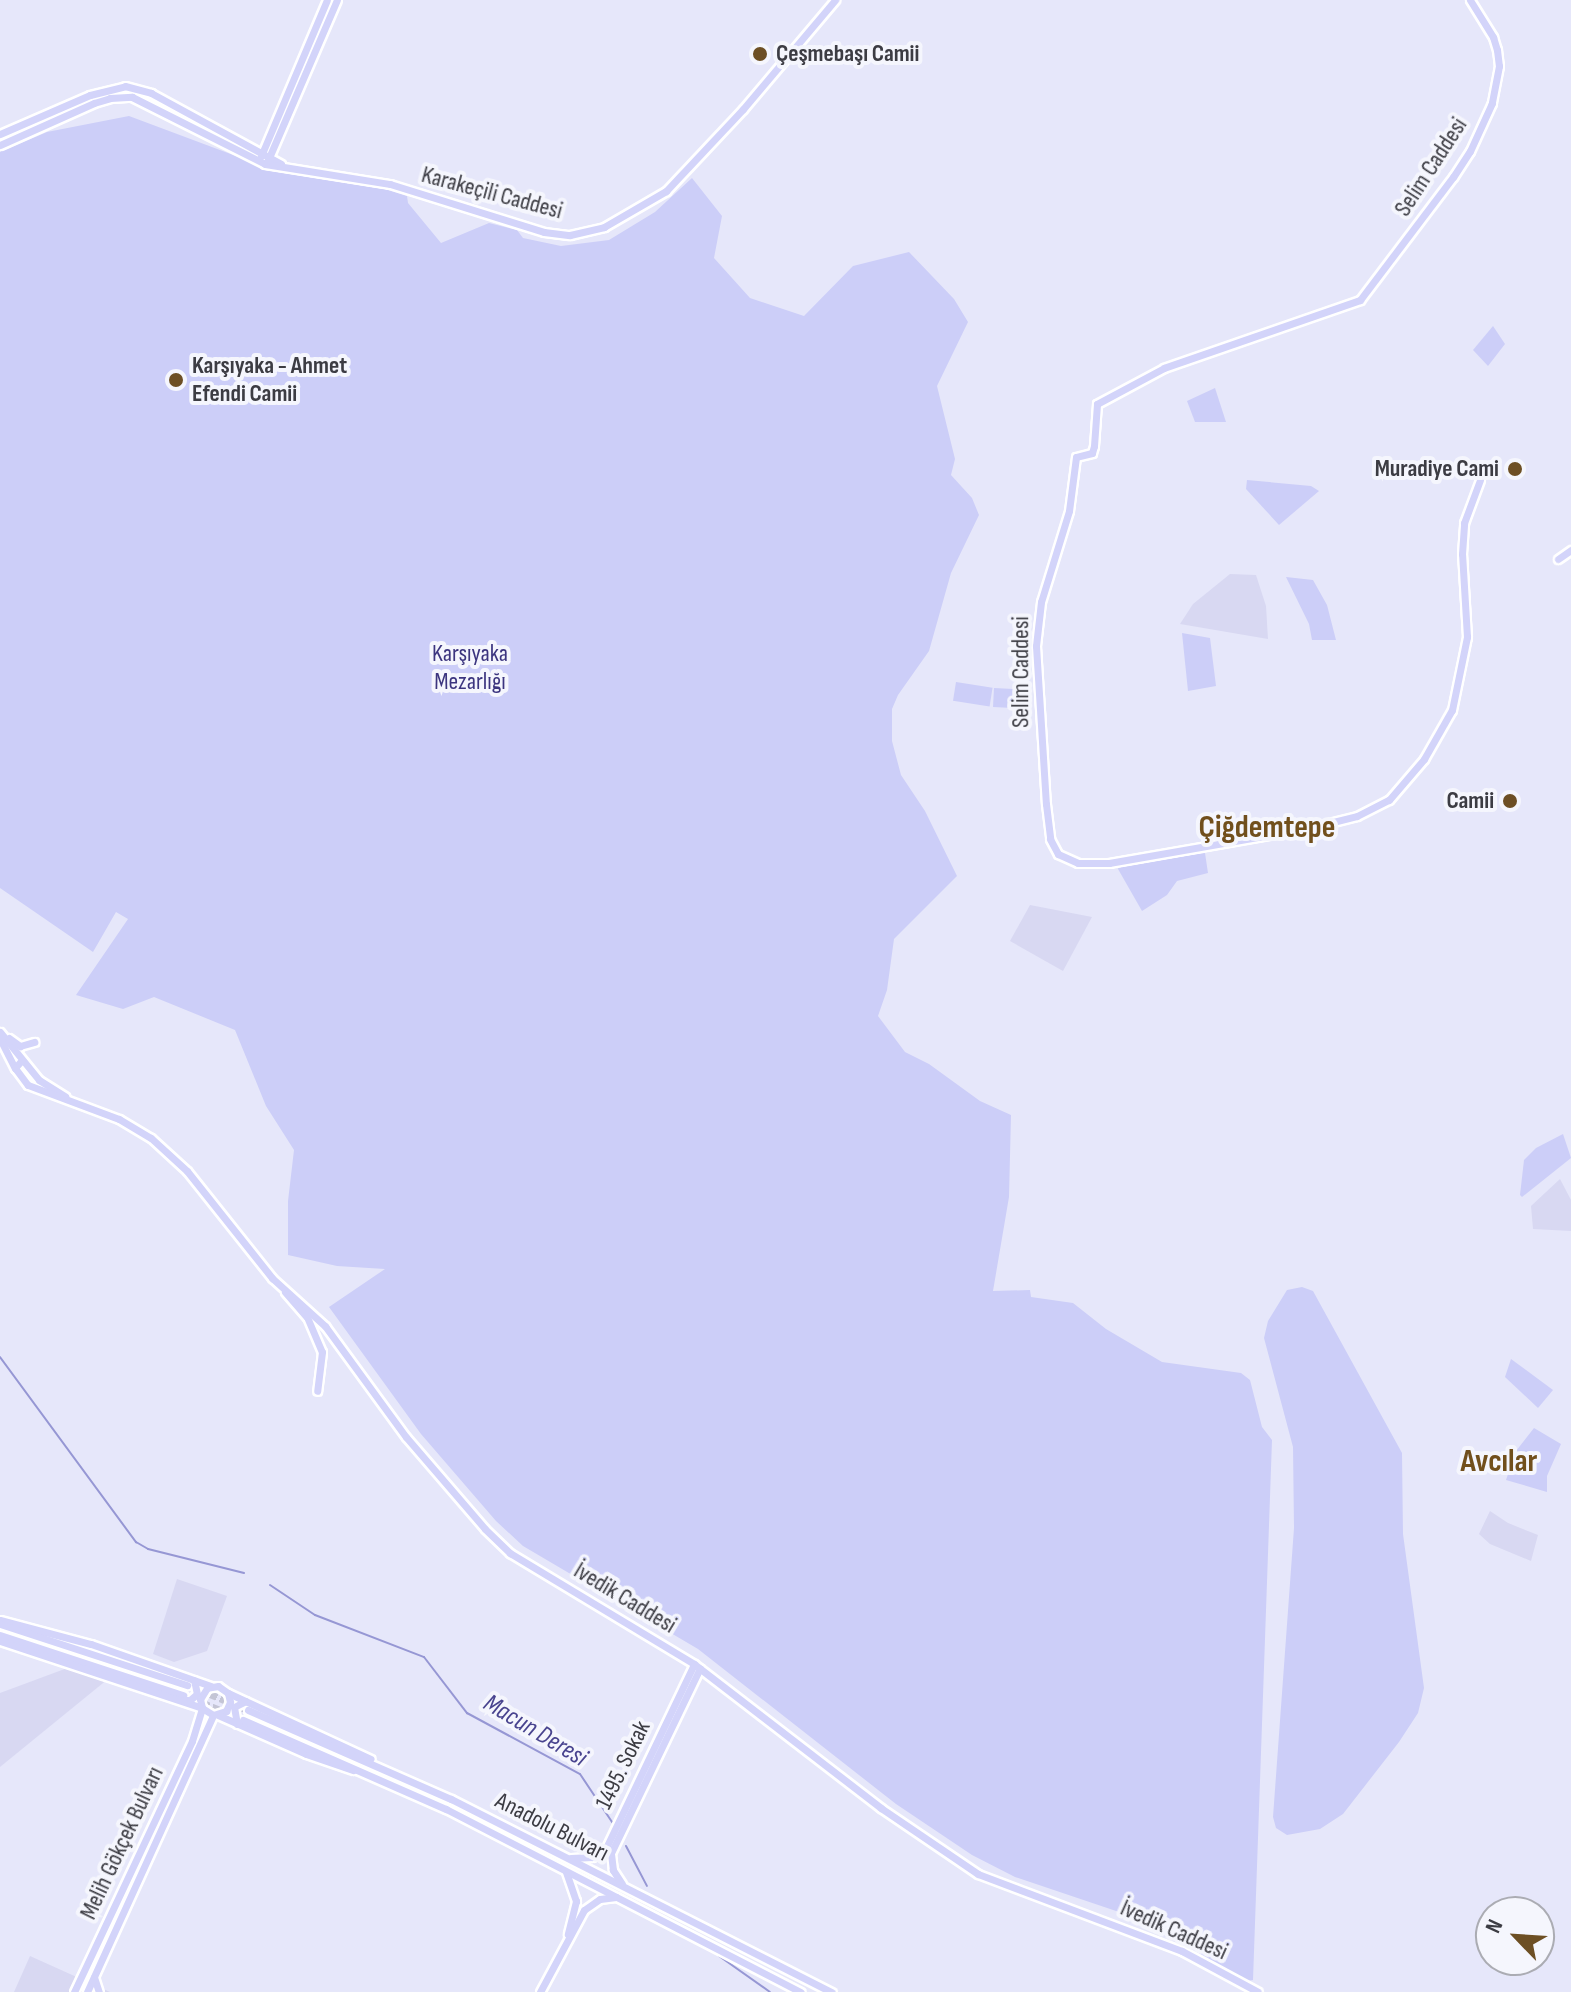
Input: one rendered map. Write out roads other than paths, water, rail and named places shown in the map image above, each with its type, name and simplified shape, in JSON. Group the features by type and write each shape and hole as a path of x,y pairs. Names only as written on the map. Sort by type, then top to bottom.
{"main road":[{"path":"264,159 327,0"},
{"path":"264,159 337,0"},
{"name":"Karakeçili Caddesi","path":"0,145 94,103 126,97 139,99 285,166 390,184 544,232 570,235 604,227 671,187 786,60 835,0"},
{"name":"Selim Caddesi","path":"1470,0 1493,37 1497,50 1499,66 1492,103 1459,167 1360,300 1164,368 1097,404 1092,453 1076,457 1069,511 1041,602 1036,646 1046,804 1050,839 1058,854 1078,863 1122,861 1309,828 1357,816 1389,800 1424,759 1452,710 1467,637 1462,554 1464,523 1480,480"},
{"name":"Karakeçili Caddesi","path":"0,134 90,95 125,86 151,93 264,159"},
{"path":"1558,559 1571,550"},
{"path":"0,1031 20,1046 34,1042"},
{"name":"İvedik Caddesi","path":"0,1031 39,1080 81,1105"},
{"name":"İvedik Caddesi","path":"0,1039 15,1068 33,1088 119,1119 166,1150 200,1183 239,1237 282,1287 325,1326 406,1437 502,1546 697,1666 881,1808 978,1874 1182,1951 1255,1992"},
{"path":"15,1068 21,1061"},
{"path":"33,1088 39,1080"},
{"path":"282,1287 307,1317 322,1352 317,1391"},
{"path":"0,1622 76,1640 190,1682 218,1686 228,1693 229,1707 216,1715 182,1698"},
{"path":"0,1638 190,1700 197,1694 190,1682"},
{"name":"1495. Sokak","path":"569,1858 585,1859 605,1850 636,1794 697,1666"},
{"path":"202,1708 201,1695 211,1686"},
{"name":"Anadolu Bulvarı","path":"228,1693 247,1705 357,1749 390,1771 832,1992"},
{"path":"240,1722 234,1707 247,1705"},
{"name":"Melih Gökçek Bulvarı","path":"75,1990 192,1741 202,1708"},
{"name":"Anadolu Bulvarı","path":"216,1715 368,1772 801,1992"},
{"name":"Melih Gökçek Bulvarı","path":"87,1992 216,1715"},
{"name":"1495. Sokak","path":"618,1830 611,1861 623,1886"},
{"path":"540,1992 568,1934 576,1893 564,1869"},
{"name":"Anadolu Bulvarı","path":"568,1934 584,1910 600,1899 617,1897"},
{"path":"94,1977 99,1992"},
{"path":"75,1990 87,1992"}],"waterway":[{"name":"Macun Deresi","path":"0,1357 136,1542 148,1549 244,1573"},
{"name":"Macun Deresi","path":"270,1585 315,1615 424,1657 467,1713 580,1774 612,1822"},
{"name":"Macun Deresi","path":"626,1846 647,1886"},
{"name":"Macun Deresi","path":"719,1956 770,1992"}],"tunnel":[{"path":"191,1686 248,1710"},
{"path":"183,1695 240,1718"}],"place":[{"name":"Çeşmebaşı Camii","path":"760,54"},
{"name":"Karşıyaka - Ahmet Efendi Camii","path":"176,380"},
{"name":"Muradiye Cami","path":"1515,469"},
{"name":"Camii","path":"1510,801"}],"district":[{"name":"Çiğdemtepe","path":"1267,828"},
{"name":"Avcılar","path":"1499,1462"}],"park label":[{"name":"Karşıyaka Mezarlığı","path":"470,668"}]}
